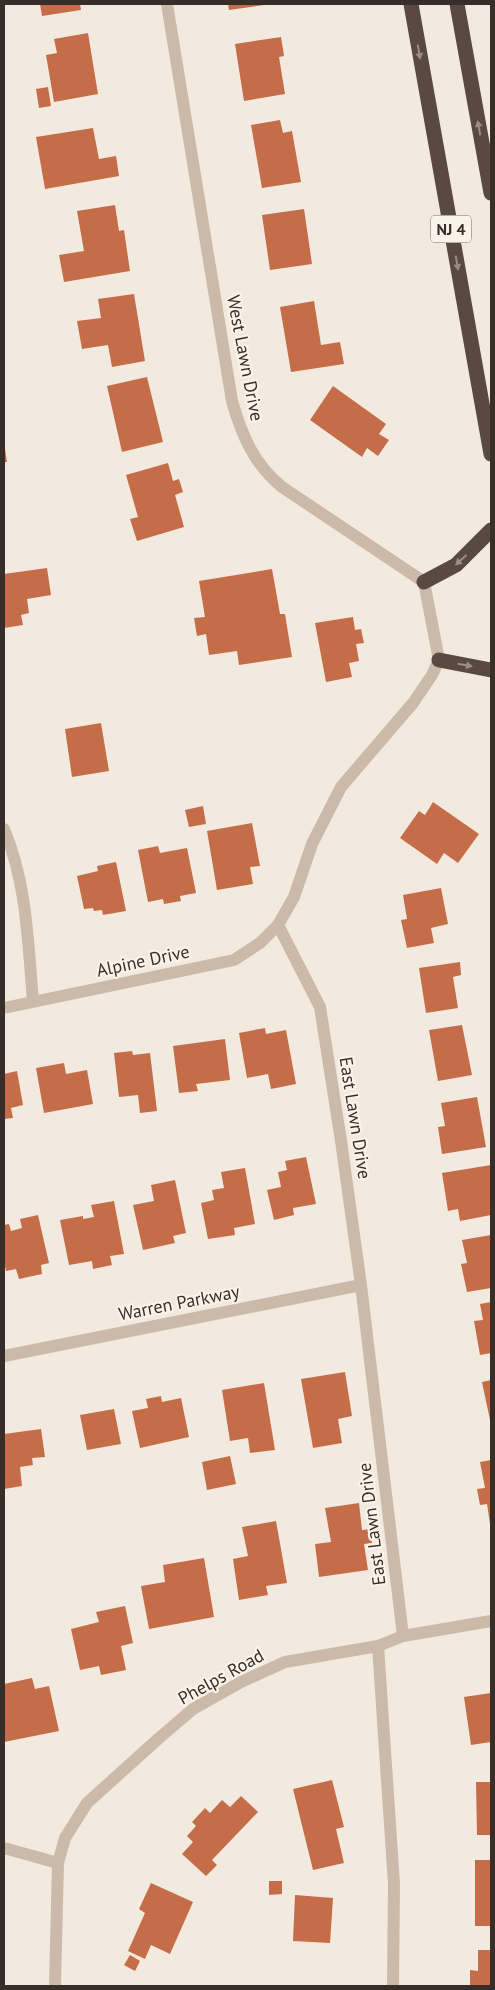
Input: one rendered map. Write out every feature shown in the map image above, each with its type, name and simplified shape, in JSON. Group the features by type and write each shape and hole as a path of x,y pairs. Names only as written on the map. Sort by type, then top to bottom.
{"highway":[{"name":"NJ 4","path":"411,4 491,454"},
{"path":"457,4 491,193"},
{"path":"424,582 445,573 456,565 491,530"},
{"path":"440,660 491,670"}],"street":[{"name":"West Lawn Drive","path":"167,4 232,401 244,439 261,467 282,487 424,582"},
{"path":"278,925 294,898 312,844 341,787 413,703 440,660 424,582"},
{"path":"4,829 21,887 26,913 33,1002"},
{"name":"Alpine Drive","path":"4,1008 234,960 260,943 278,925"},
{"name":"East Lawn Drive","path":"278,925 320,1008 361,1285 403,1636"},
{"name":"Warren Parkway","path":"4,1356 361,1285"},
{"name":"Phelps Road","path":"56,1986 58,1863 65,1838 87,1803 158,1739 194,1709 241,1682 284,1662 378,1646 403,1636 491,1621"},
{"path":"378,1646 394,1884 393,1986"},
{"path":"4,1848 58,1863"}],"building":[{"path":"40,4 80,4 81,10 42,16"},
{"path":"228,4 264,4 264,5 229,10"},
{"path":"88,33 98,94 54,102 46,55 57,53 54,39"},
{"path":"281,37 284,56 279,57 285,94 244,101 235,44"},
{"path":"48,87 51,106 39,108 36,89"},
{"path":"280,120 283,133 292,131 301,182 262,188 251,125"},
{"path":"93,128 99,159 116,156 119,176 45,189 36,137"},
{"path":"115,205 119,231 124,230 130,271 64,282 59,255 84,251 77,211"},
{"path":"304,209 312,264 270,270 262,215"},
{"path":"134,294 145,361 112,367 108,345 82,349 77,321 101,318 98,299"},
{"path":"314,301 321,345 340,342 344,364 291,372 280,307"},
{"path":"147,377 163,442 122,452 107,386"},
{"path":"333,386 386,424 379,434 389,440 378,456 367,448 362,457 310,420"},
{"path":"4,442 7,462 4,462"},
{"path":"168,463 173,481 179,479 183,492 175,495 184,527 137,541 130,519 138,517 126,475"},
{"path":"47,568 51,595 27,599 29,613 21,615 23,625 4,628 4,574"},
{"path":"272,569 280,614 285,614 292,657 239,665 237,651 209,655 206,634 197,636 194,618 205,617 199,581"},
{"path":"353,617 355,630 361,629 364,643 356,644 359,661 349,663 352,677 326,682 315,623"},
{"path":"101,723 109,771 72,777 65,729"},
{"path":"433,802 479,834 458,863 444,853 437,864 400,838 419,811 425,815"},
{"path":"203,806 206,824 189,827 185,810"},
{"path":"252,823 260,866 250,867 253,884 217,890 207,831"},
{"path":"158,846 160,853 187,848 196,893 180,896 181,901 164,904 163,899 148,902 138,850"},
{"path":"116,862 126,911 103,915 102,910 84,909 77,876 98,871 97,866"},
{"path":"441,888 448,924 431,928 434,943 407,948 401,920 407,919 403,895"},
{"path":"460,962 461,975 453,977 458,1008 426,1013 419,968"},
{"path":"462,1025 472,1075 438,1081 429,1030"},
{"path":"265,1028 266,1034 286,1030 296,1084 271,1089 268,1074 247,1078 239,1033"},
{"path":"225,1039 230,1080 196,1084 198,1091 179,1093 173,1046"},
{"path":"132,1051 133,1055 150,1053 157,1111 140,1113 138,1095 119,1097 114,1053"},
{"path":"64,1063 66,1074 87,1070 93,1104 44,1113 36,1068"},
{"path":"17,1071 23,1105 11,1108 13,1118 4,1119 4,1074"},
{"path":"477,1097 486,1147 442,1154 438,1127 445,1126 441,1103"},
{"path":"306,1157 316,1204 293,1208 294,1215 274,1220 267,1190 281,1187 278,1172 287,1170 285,1161"},
{"path":"491,1165 491,1215 460,1221 458,1209 448,1211 442,1173"},
{"path":"245,1168 255,1224 234,1228 235,1235 208,1239 201,1203 214,1200 212,1190 224,1188 221,1172"},
{"path":"175,1180 186,1233 173,1236 175,1243 143,1250 133,1205 154,1201 151,1185"},
{"path":"114,1201 124,1254 110,1256 112,1265 93,1269 92,1261 69,1265 60,1220 83,1216 83,1219 94,1217 91,1205"},
{"path":"38,1215 49,1263 41,1265 42,1274 19,1279 16,1269 6,1271 4,1262 4,1225 9,1224 11,1231 22,1228 20,1219"},
{"path":"491,1235 491,1288 467,1292 461,1264 467,1263 462,1240"},
{"path":"491,1302 491,1353 480,1355 474,1321 483,1320 480,1304"},
{"path":"345,1372 352,1416 338,1419 342,1443 313,1448 301,1379"},
{"path":"491,1380 491,1420 490,1420 482,1382"},
{"path":"264,1383 275,1450 250,1453 248,1438 230,1441 222,1390"},
{"path":"161,1396 162,1402 181,1398 189,1437 140,1448 132,1411 148,1408 146,1399"},
{"path":"114,1409 121,1444 87,1450 80,1415"},
{"path":"41,1429 45,1457 32,1458 33,1465 20,1467 22,1486 4,1489 4,1434"},
{"path":"230,1456 236,1484 207,1490 202,1462"},
{"path":"491,1460 490,1524 487,1504 480,1505 477,1489 485,1488 480,1462"},
{"path":"359,1503 362,1530 370,1529 372,1543 364,1544 368,1570 319,1577 315,1544 331,1542 325,1508"},
{"path":"276,1521 287,1583 266,1586 268,1595 239,1600 233,1559 248,1556 242,1527"},
{"path":"204,1558 214,1617 149,1629 141,1586 165,1582 163,1565"},
{"path":"125,1606 133,1643 121,1646 126,1670 101,1675 99,1666 80,1670 71,1629 99,1622 96,1612"},
{"path":"32,1678 35,1689 49,1686 59,1731 4,1742 4,1684"},
{"path":"491,1693 491,1742 471,1745 464,1697"},
{"path":"332,1780 344,1827 336,1829 344,1863 313,1870 293,1789"},
{"path":"476,1782 491,1782 491,1835 477,1835"},
{"path":"241,1796 258,1812 212,1860 217,1865 206,1876 182,1854 193,1842 187,1836 196,1826 192,1822 205,1808 210,1813 222,1800 230,1807"},
{"path":"475,1860 491,1860 491,1926 475,1926"},
{"path":"269,1881 282,1881 282,1894 269,1895"},
{"path":"151,1883 193,1902 170,1954 151,1945 145,1959 128,1951 145,1913 139,1909"},
{"path":"295,1895 333,1898 330,1943 293,1941"},
{"path":"478,1950 491,1950 491,1986 470,1986 470,1970 478,1971"},
{"path":"130,1955 140,1961 135,1971 124,1965"}]}
